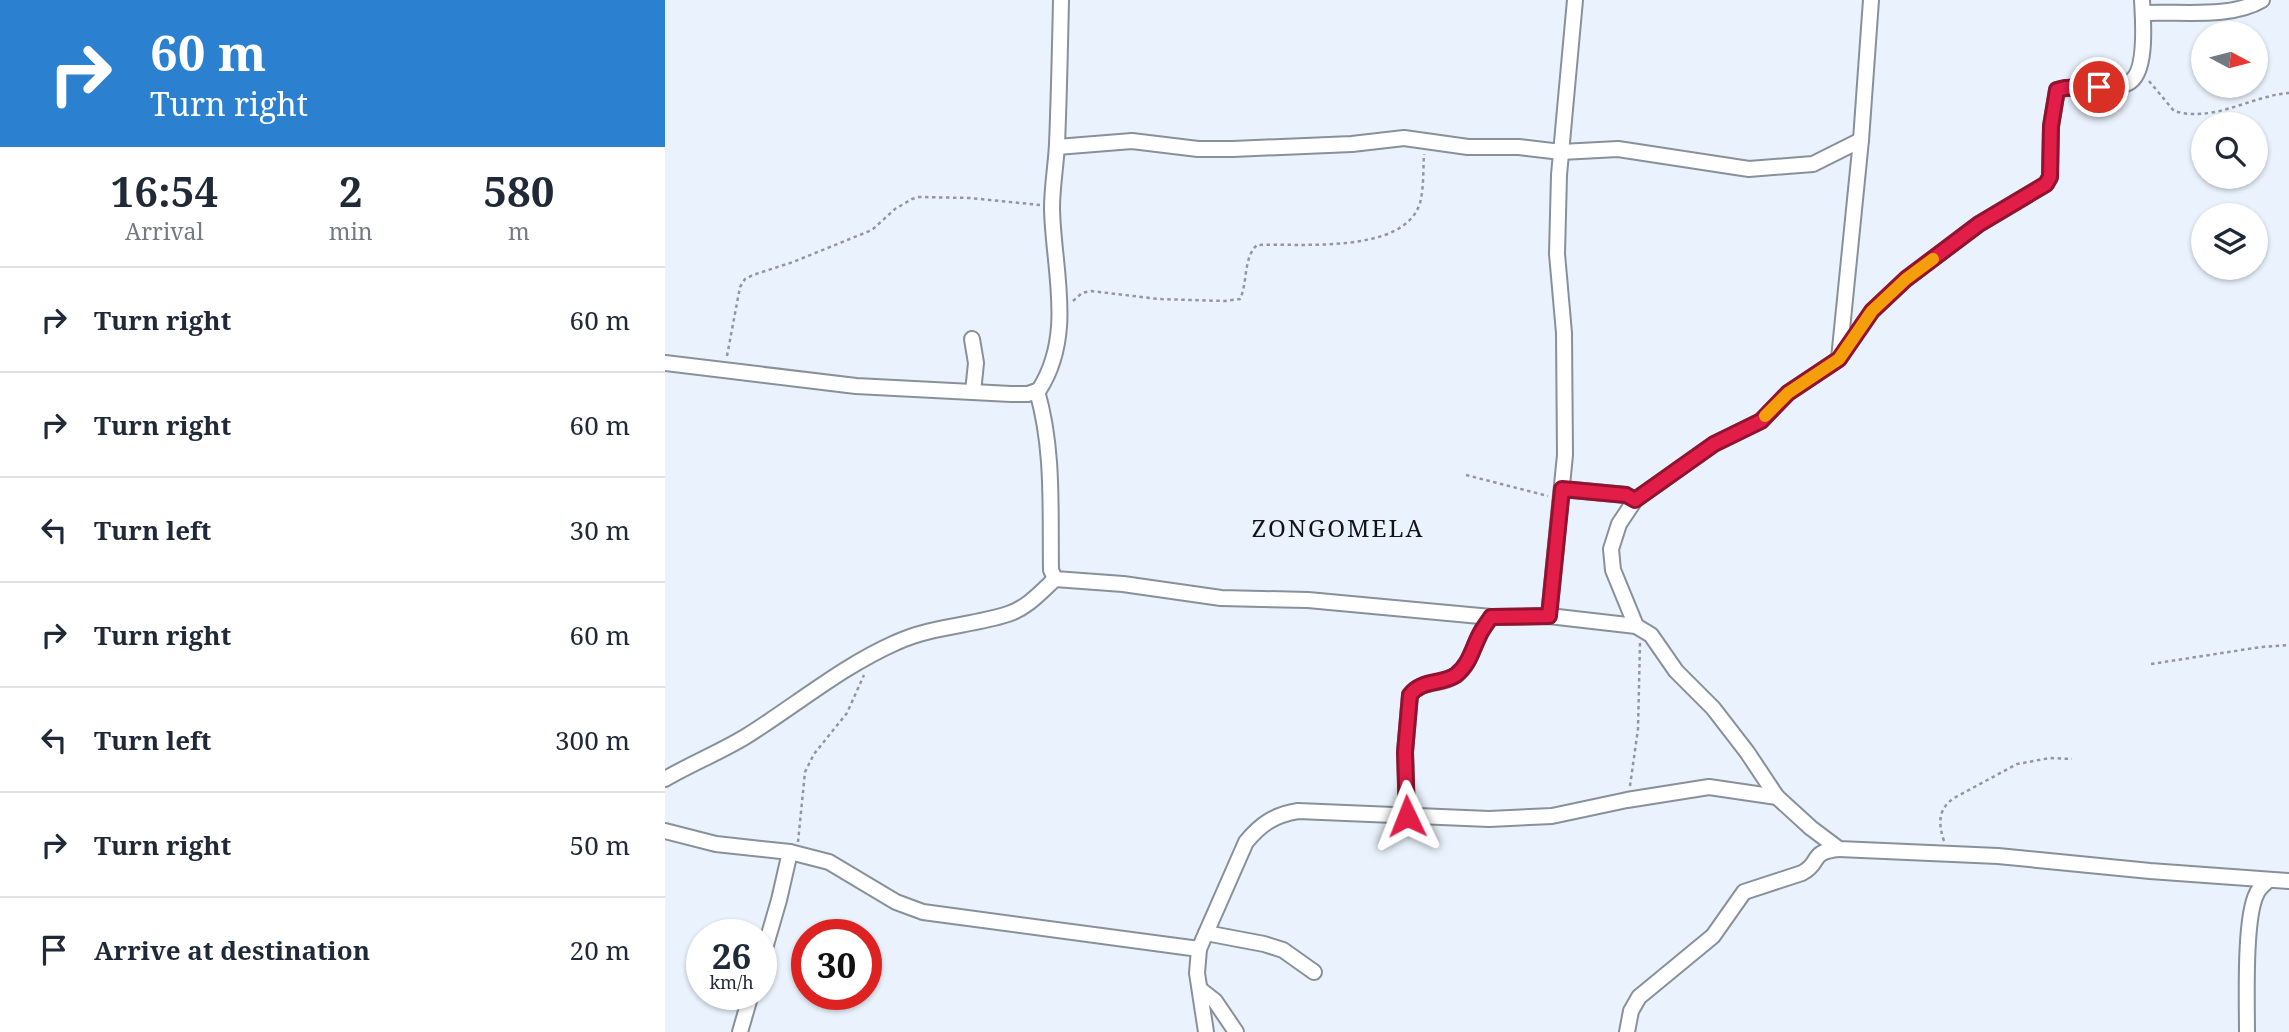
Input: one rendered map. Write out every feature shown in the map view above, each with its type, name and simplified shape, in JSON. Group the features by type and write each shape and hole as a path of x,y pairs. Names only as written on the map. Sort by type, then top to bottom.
{"street":[{"path":"1055,579 1051,570 1051,484 1044,413 1037,391 1048,373 1060,318 1052,206 1057,147 1061,0"},
{"path":"1549,616 1562,494 1566,408 1557,254 1562,152 1575,0"},
{"path":"1839,359 1861,140 1871,0"},
{"path":"1839,849 1777,797 1713,708 1676,671 1653,638 1639,627 1613,570 1611,549 1619,524 1635,500 1714,444 1761,421 1788,393 1839,359 1872,311 1906,279 1979,224 2046,184 2050,177 2051,126 2057,90 2124,85 2134,80 2139,69 2143,38 2142,6 2236,10 2246,9 2262,0"},
{"path":"1057,147 1132,141 1198,149 1225,149 1352,144 1404,138 1468,147 1519,147 1562,152 1618,149 1730,168 1763,169 1813,164 1861,140"},
{"path":"972,339 976,363 973,392"},
{"path":"665,363 856,386 1011,394 1037,391"},
{"path":"1562,494 1626,495 1635,500"},
{"path":"665,779 743,738 851,667 895,643 927,631 1012,612 1030,602 1055,579 1123,584 1221,598 1308,600 1491,617 1549,616 1639,627"},
{"path":"1407,816 1405,752 1410,695 1419,687 1445,680 1458,673 1469,660 1479,634 1491,617"},
{"path":"1206,1032 1197,973 1199,949 1246,842 1259,828 1281,814 1298,811 1489,819 1552,816 1627,800 1715,786 1777,797"},
{"path":"665,831 716,844 794,853 829,862 896,902 923,912 1199,949"},
{"path":"1627,1032 1631,1012 1639,997 1713,936 1744,892 1810,869 1814,858 1820,853 1839,849 1999,856 2150,872 2289,881"},
{"path":"773,919 794,853"},
{"path":"2247,1032 2252,908 2257,892 2268,880"},
{"path":"1206,933 1283,950 1314,972"},
{"path":"1201,990 1215,1001 1236,1032"},
{"path":"740,1032 746,1010"}],"path":[{"path":"2139,69 2177,112 2195,115 2230,109 2289,93"},
{"path":"1060,318 1077,297 1091,292 1158,299 1240,299 1248,260 1257,245 1356,243 1380,238 1410,218 1417,208 1420,201 1425,140"},
{"path":"722,369 731,341 740,287 745,279 753,275 793,262 871,230 912,198 970,198 1052,206"},
{"path":"1466,475 1510,488 1562,494"},
{"path":"1627,800 1637,740 1639,627"},
{"path":"2151,664 2289,645"},
{"path":"794,853 805,772 814,754 847,713 872,655"},
{"path":"1954,855 1942,832 1940,814 1947,803 2017,764 2050,758 2072,759"}],"slow traffic":[{"path":"1765,416 1788,393 1839,359 1872,311 1906,279 1933,259"}],"district":[{"name":"ZONGOMELA","path":"1338,527"}],"route":[{"path":"1407,816 1405,752 1410,695 1425,684 1445,680 1458,673 1469,660 1479,634 1491,617 1549,616 1562,489 1626,495 1635,500 1714,444 1761,421 1788,393 1839,359 1872,311 1906,279 1996,212 2046,184 2050,177 2051,126 2057,90 2099,87"}]}
